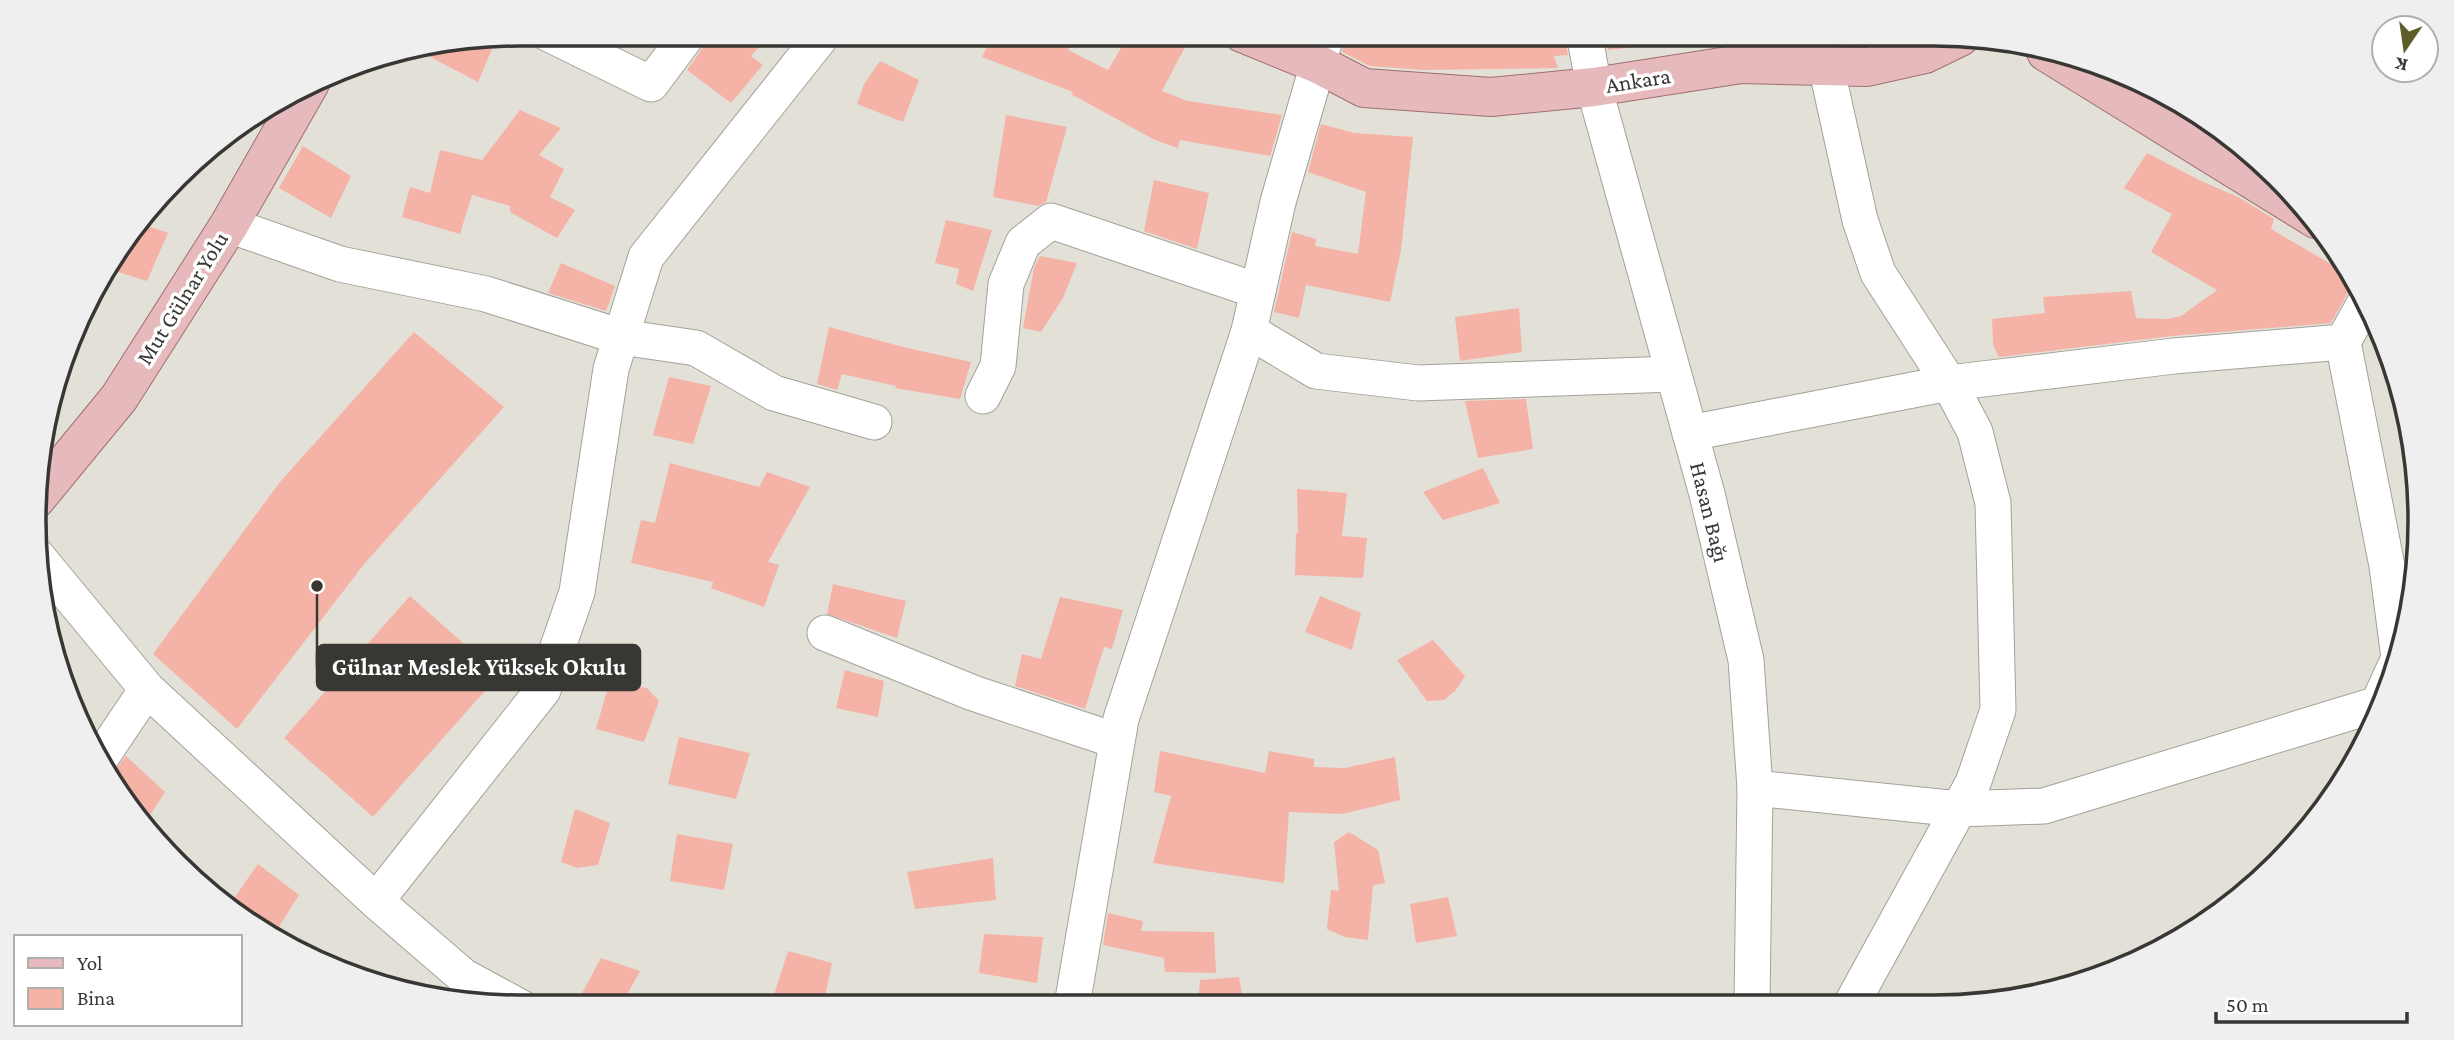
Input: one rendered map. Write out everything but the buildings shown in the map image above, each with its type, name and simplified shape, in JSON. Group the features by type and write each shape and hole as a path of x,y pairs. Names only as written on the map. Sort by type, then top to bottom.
{"main road":[{"name":"Ankara","path":"1322,49 1364,88 1491,97 1594,87 1741,64 1867,67 1925,54 1941,46"},
{"path":"2067,65 2284,199"},
{"name":"Mut Gülnar Yolu","path":"47,485 120,398 229,225 301,99"}],"street":[{"path":"574,46 651,84 680,46"},
{"path":"376,901 543,690 577,592 611,369 646,257 814,46"},
{"name":"Hasan Bağı","path":"1586,46 1594,87 1690,433 1746,660 1755,789 1752,995"},
{"path":"1074,995 1121,719 1249,331 1278,202 1322,49"},
{"path":"1826,66 1860,220 1878,273 1949,383 1975,432 1993,503 1998,710 1973,783 1856,995"},
{"path":"983,396 998,366 1006,284 1023,243 1051,220 1258,291"},
{"path":"229,225 340,264 486,294 621,337 696,348 774,393 874,422"},
{"path":"2360,311 2343,342 2387,566 2395,629"},
{"path":"1249,331 1316,371 1418,383 1673,374"},
{"path":"1690,433 1949,383 2174,356 2343,342"},
{"path":"49,570 147,690 376,901 456,985 475,992"},
{"path":"825,634 973,693 1117,741"},
{"path":"106,751 147,690"},
{"path":"1755,789 1959,809 2044,806 2370,706"}],"place":[{"name":"Gülnar Meslek Yüksek Okulu","path":"317,586"}]}
